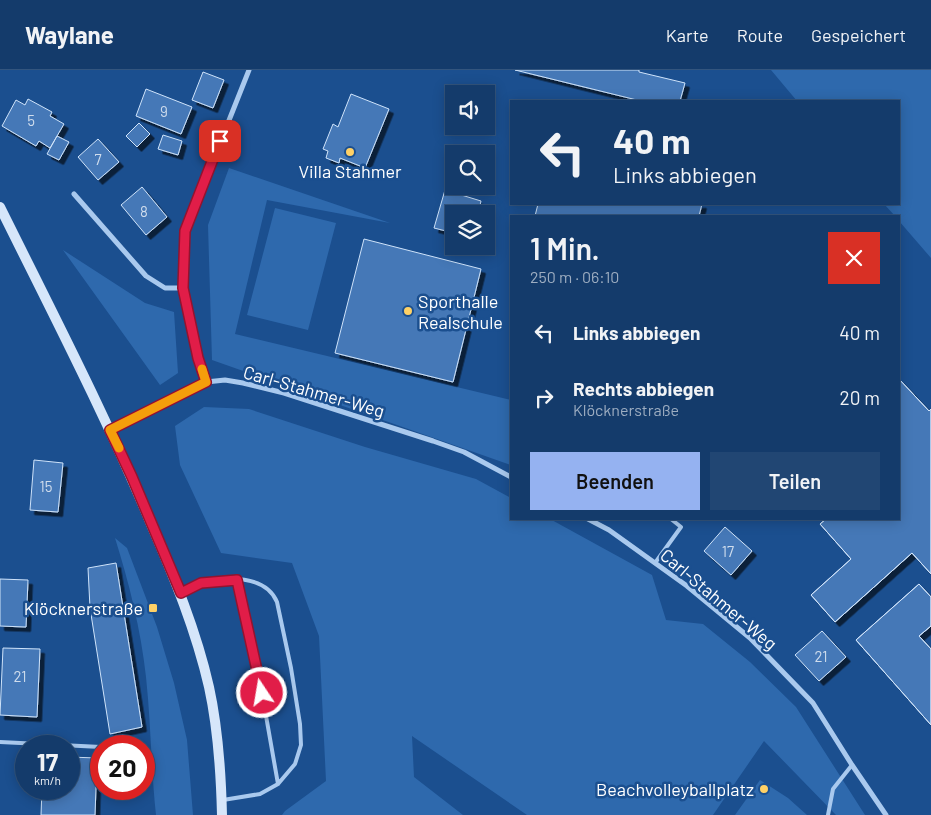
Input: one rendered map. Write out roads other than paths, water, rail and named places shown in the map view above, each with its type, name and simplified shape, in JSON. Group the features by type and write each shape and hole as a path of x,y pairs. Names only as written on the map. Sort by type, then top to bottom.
{"main road":[{"path":"0,207 110,430 181,593 196,639 209,689 217,744 222,815"}],"street":[{"path":"206,382 198,358 183,288 185,231 248,70"},
{"path":"74,194 146,276 165,288 183,288"},
{"name":"Carl-Stahmer-Weg","path":"110,430 206,382 234,381 284,393 464,452 510,476"},
{"name":"Carl-Stahmer-Weg","path":"590,520 609,530 687,586 750,638 813,703 886,815"}],"lane":[{"path":"654,563 681,527 672,520"},
{"path":"237,580 262,693 278,784"},
{"path":"181,593 201,583 237,580 251,581 264,586 274,594 291,668 300,724 301,745 295,764 278,784 260,794 222,800"},
{"path":"0,742 90,746"},
{"path":"828,815 833,789 852,765"}],"place":[{"name":"Villa Stahmer","path":"350,152"},
{"name":"Sporthalle Realschule","path":"408,311"},
{"name":"Klöcknerstraße","path":"153,608"},
{"name":"Beachvolleyballplatz","path":"764,789"}]}
